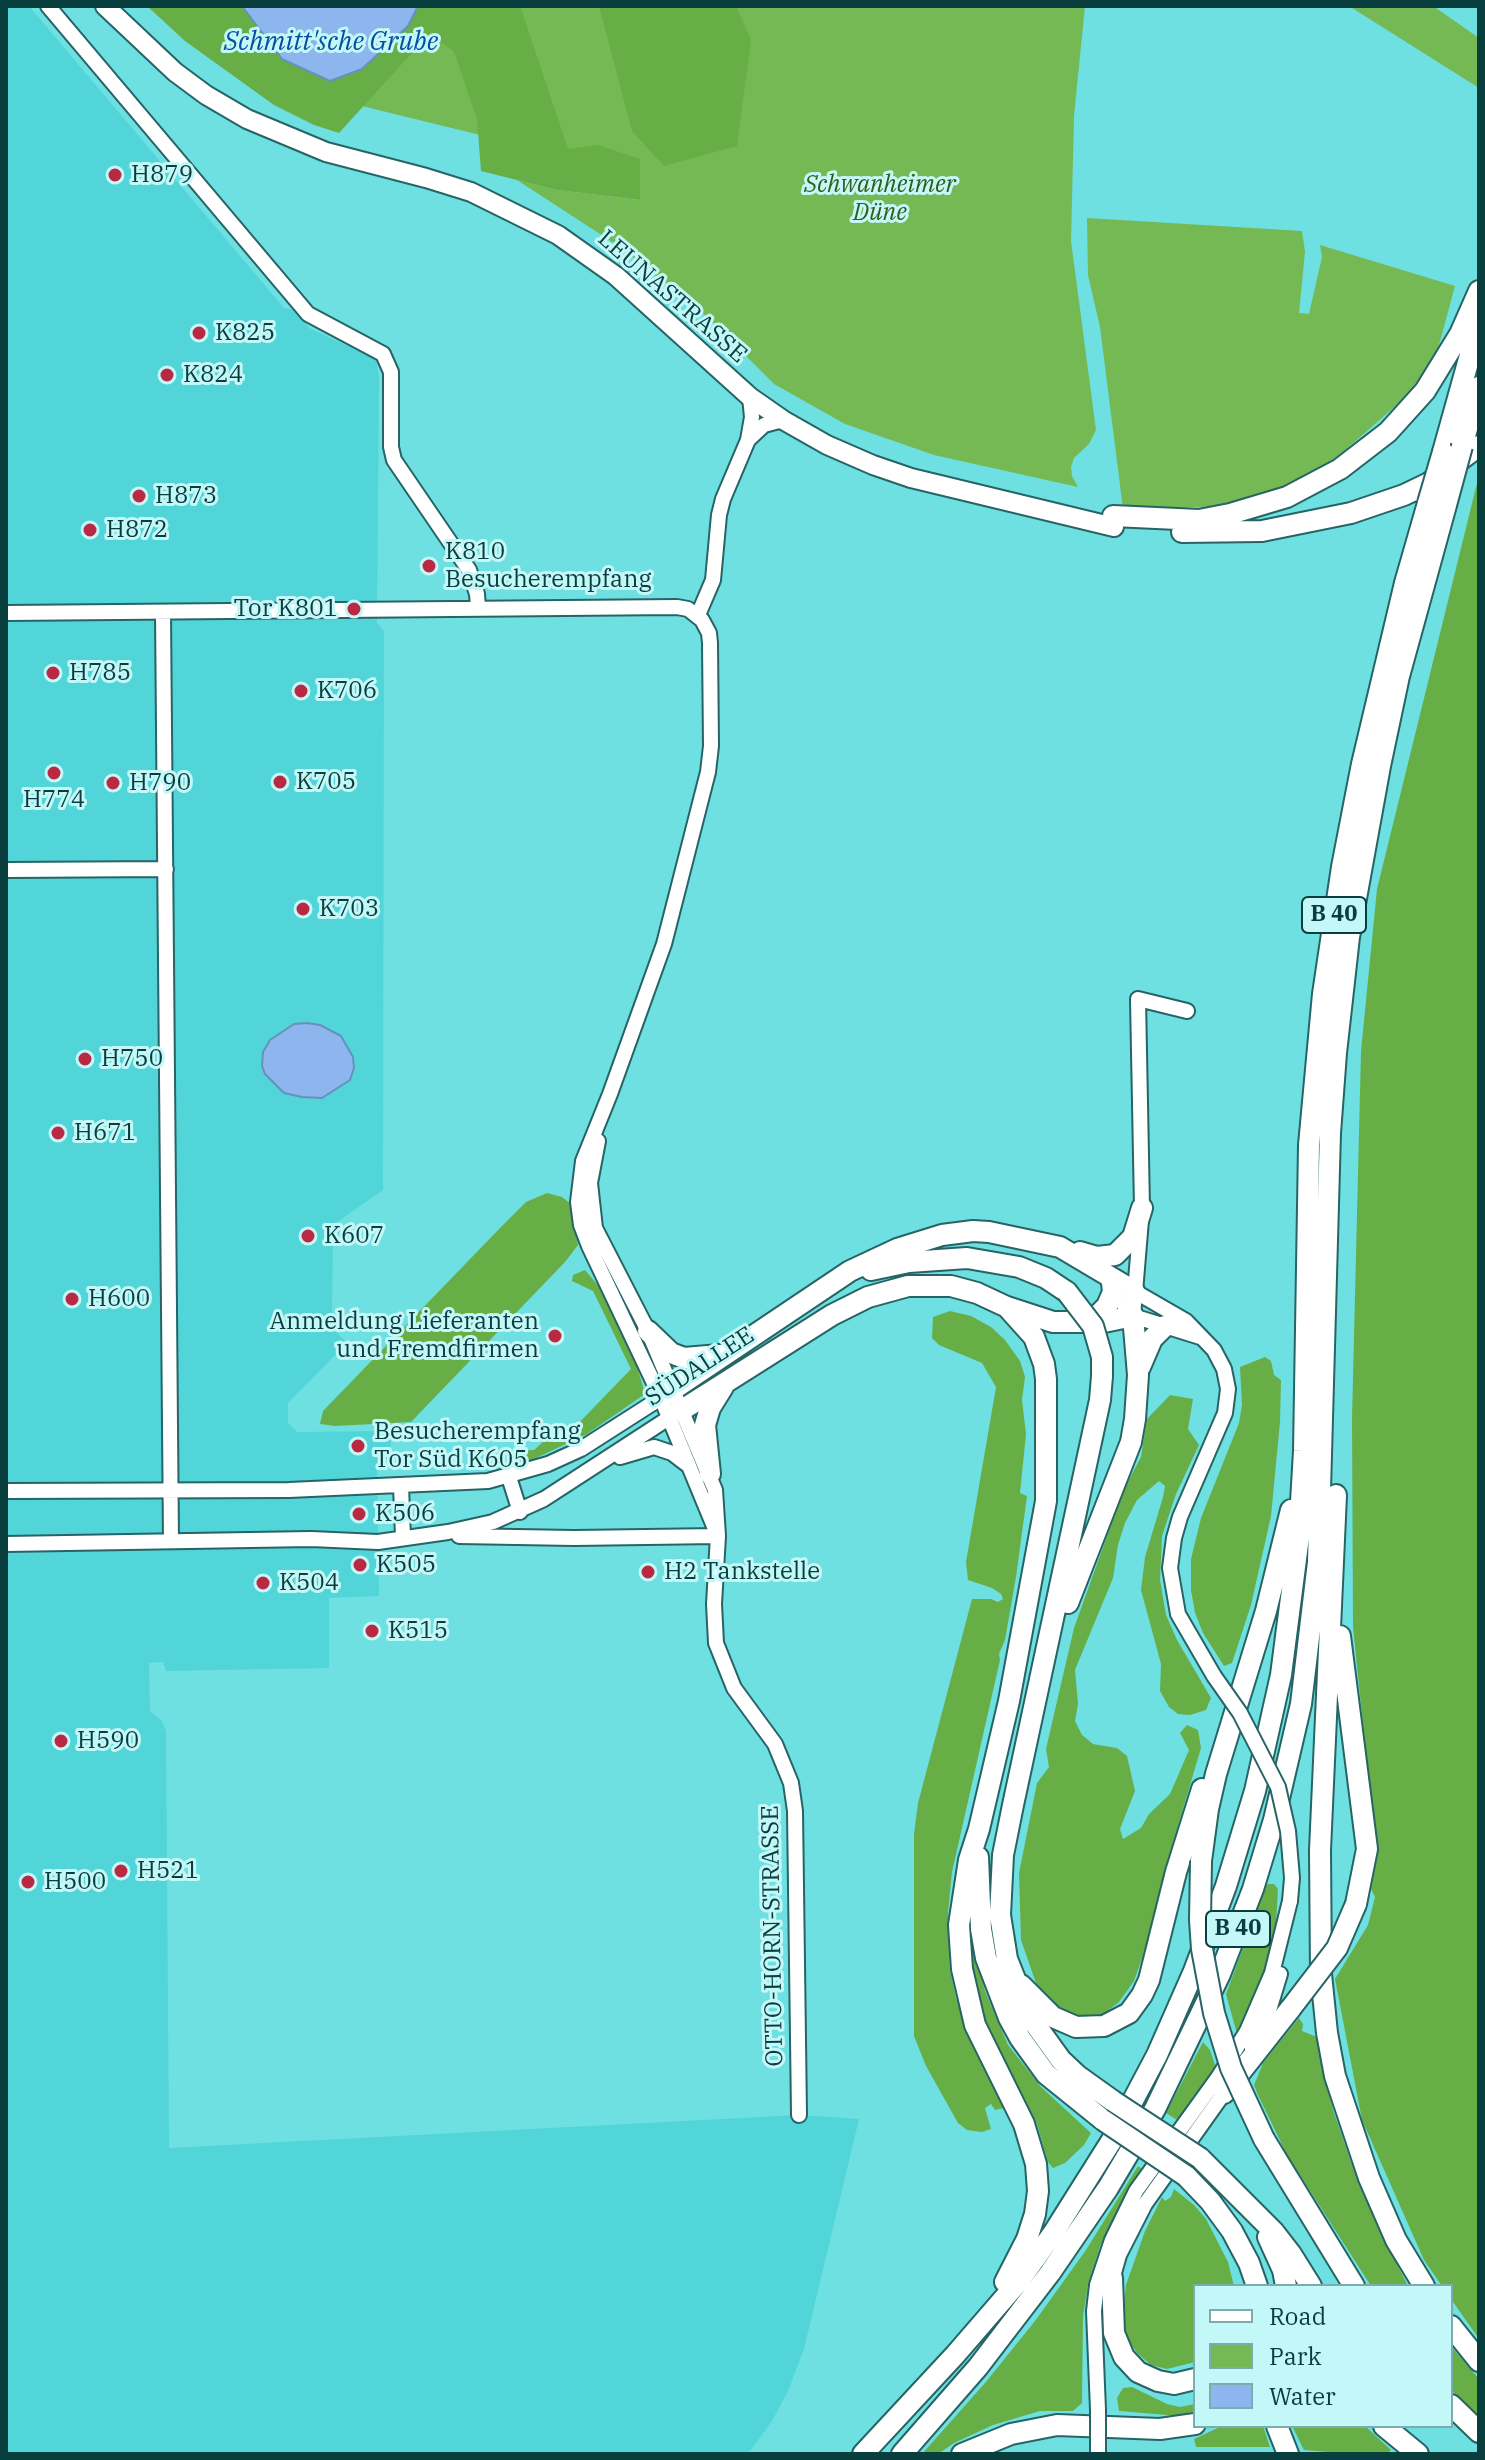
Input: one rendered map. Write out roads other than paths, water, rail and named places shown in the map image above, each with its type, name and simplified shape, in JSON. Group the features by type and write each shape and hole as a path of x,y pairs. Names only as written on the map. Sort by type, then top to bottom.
{"highway":[{"path":"1113,522 1215,517 1287,497 1340,469 1388,432 1425,391 1460,334 1479,291"},
{"name":"B 40","path":"1461,448 1479,323"},
{"name":"B 40","path":"863,2454 955,2355 1036,2258 1100,2160 1157,2055 1205,1944 1252,1803 1275,1707 1294,1588 1304,1451 1309,1145 1323,994 1342,867 1362,764 1398,612 1461,448 1479,387"},
{"path":"1113,522 1210,533 1262,531 1321,521 1404,495 1451,470 1461,448"},
{"name":"B 40","path":"902,2454 1015,2320 1108,2188 1155,2109 1220,1974 1248,1903 1274,1820 1307,1665 1319,1549 1330,1133 1349,937 1374,794 1437,504"},
{"path":"831,1284 850,1271 897,1249 957,1232 989,1232 1097,1257 1115,1255 1133,1237 1142,1208"},
{"path":"1060,1247 1107,1278 1134,1291"},
{"path":"831,1284 909,1262 967,1258 1019,1267 1046,1278 1067,1292 1093,1326 1102,1357 1100,1400 1003,1855 1000,1915 1004,1946 1030,2017 1046,2041 1078,2076 1200,2158 1291,2254 1310,2284"},
{"path":"1039,1686 1075,1580 1131,1442 1135,1419 1138,1375 1133,1316 1107,1278"},
{"path":"1077,1323 1103,1311 1111,1298 1107,1278"},
{"name":"SÜDALLEE","path":"668,1394 831,1284"},
{"name":"SÜDALLEE","path":"676,1414 832,1315 886,1291 940,1284 977,1293 1053,1322 1104,1322 1133,1316"},
{"path":"955,2355 1012,2270 1030,2231 1038,2191 1030,2139 979,2037 964,1985 959,1946 961,1904 969,1860 1009,1701 1046,1501 1044,1364 1034,1337 1007,1307"},
{"name":"B 40","path":"1325,1313 1332,1376 1336,1495 1320,1850 1321,1974 1335,2076 1369,2178 1396,2240 1423,2284"},
{"path":"1138,1375 1148,1346 1165,1326"},
{"path":"648,1331 671,1353 684,1358 724,1355"},
{"path":"701,1471 706,1445 706,1419 726,1381"},
{"path":"1304,1451 1266,1611 1208,1809 1199,1908 1202,1949 1214,2013 1231,2068 1264,2139 1353,2284"},
{"path":"1224,2093 1337,1948 1356,1904 1367,1849 1339,1632 1336,1495"},
{"path":"1012,1974 1047,2012 1068,2025 1081,2028 1104,2026 1129,2013 1149,1980 1194,1812 1204,1783 1222,1755"},
{"path":"979,1829 981,1929 986,1958 997,1991 1020,2038 1046,2074 1103,2120 1186,2176 1210,2201 1241,2247 1256,2284"},
{"path":"1257,2215 1272,2244 1285,2284"},
{"path":"1241,2247 1247,2284"},
{"path":"1112,2278 1114,2333 1124,2357 1138,2372 1158,2381 1174,2384 1193,2379"},
{"path":"1453,2328 1479,2361"},
{"path":"1453,2407 1479,2432"},
{"path":"962,2454 1011,2434 1057,2425 1160,2429 1193,2424"},
{"path":"1278,2428 1288,2454"},
{"path":"1386,2428 1418,2454"}],"main road":[{"name":"LEUNASTRASSE","path":"105,6 175,72 247,119 326,152 471,192 558,235 616,276 750,397 783,420 866,462 947,488 1052,513 1113,522"}],"street":[{"path":"48,6 308,314 383,354 391,372 391,447 394,460 469,570 478,607"},
{"path":"698,615 713,580 723,499 748,440 752,417 750,397"},
{"path":"748,440 764,425 783,420"},
{"path":"6,613 677,607 698,615 706,625 710,643 711,746 708,772 664,944 580,1173 579,1214 589,1246 668,1394"},
{"path":"163,612 171,1541"},
{"path":"6,870 166,869"},
{"path":"1187,1011 1138,999 1142,1208 1133,1316 1204,1339"},
{"path":"610,1094 590,1183 592,1215 610,1260 648,1331 668,1394"},
{"path":"1097,2378 1112,2278 1127,2239 1153,2191 1224,2093 1267,2017 1285,1954 1292,1878 1288,1831 1278,1787 1240,1713 1178,1614 1170,1568 1177,1527 1223,1423 1227,1403 1224,1369 1219,1356 1180,1316 1134,1291"},
{"name":"SÜDALLEE","path":"6,1491 473,1483 509,1477 581,1449 668,1394"},
{"name":"OTTO-HORN-STRASSE","path":"668,1394 718,1509 714,1604 716,1643 734,1688 775,1744 791,1783 795,1811 799,2115"},
{"name":"SÜDALLEE","path":"6,1544 403,1537 467,1529 520,1512 676,1414"},
{"path":"581,1449 594,1468 654,1447 672,1453 701,1471"},
{"path":"509,1477 520,1512"},
{"path":"401,1486 403,1537"},
{"name":"SÜDALLEE","path":"429,1535 718,1536"},
{"path":"1098,2454 1094,2311 1097,2285 1112,2240 1136,2191 1219,2076 1247,2031 1272,1973 1290,1901"}],"water":[{"name":"Schmitt'sche Grube","path":"242,6 418,6 408,26 362,69 330,81 282,59"},
{"path":"294,1024 320,1025 341,1036 353,1057 354,1068 350,1080 322,1098 284,1093 265,1074 262,1066 263,1052 270,1040"}],"place":[{"name":"H879","path":"115,175"},
{"name":"K825","path":"199,333"},
{"name":"K824","path":"167,375"},
{"name":"H873","path":"139,496"},
{"name":"H872","path":"90,530"},
{"name":"K810 Besucherempfang","path":"429,566"},
{"name":"Tor K801","path":"354,609"},
{"name":"H785","path":"53,673"},
{"name":"K706","path":"301,691"},
{"name":"H774","path":"54,773"},
{"name":"K705","path":"280,782"},
{"name":"H790","path":"113,783"},
{"name":"K703","path":"303,909"},
{"name":"H750","path":"85,1059"},
{"name":"H671","path":"58,1133"},
{"name":"K607","path":"308,1236"},
{"name":"H600","path":"72,1299"},
{"name":"Anmeldung Lieferanten und Fremdfirmen","path":"555,1336"},
{"name":"Besucherempfang Tor Süd K605","path":"358,1446"},
{"name":"K506","path":"359,1514"},
{"name":"K505","path":"360,1565"},
{"name":"H2 Tankstelle","path":"648,1572"},
{"name":"K504","path":"263,1583"},
{"name":"K515","path":"372,1631"},
{"name":"H590","path":"61,1741"},
{"name":"H521","path":"121,1871"},
{"name":"H500","path":"28,1882"}],"park label":[{"name":"Schwanheimer Düne","path":"880,199"}]}
